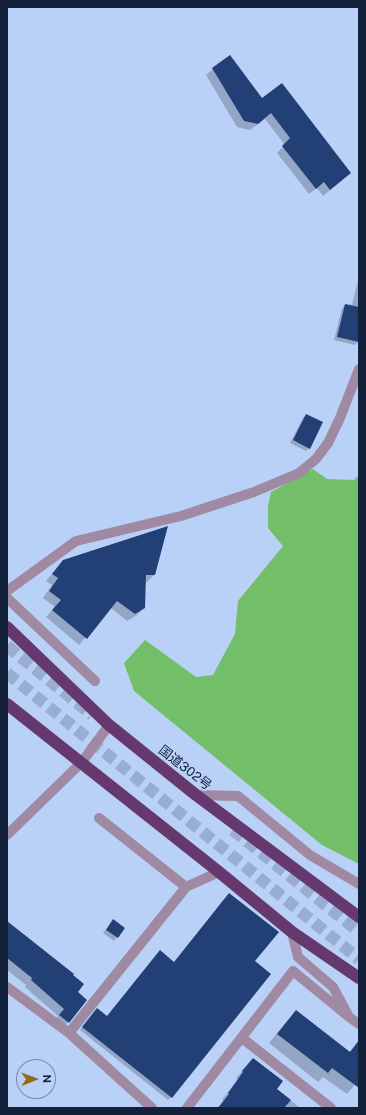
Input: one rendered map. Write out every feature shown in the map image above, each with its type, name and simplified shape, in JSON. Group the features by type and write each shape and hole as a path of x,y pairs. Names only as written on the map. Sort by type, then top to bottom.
{"highway":[{"name":"国道302号","path":"7,626 109,725 196,795 359,917"},
{"path":"7,704 82,762 292,932 359,978"}],"street":[{"path":"7,591 76,541 181,516 254,492 299,473 316,459 328,443 340,418 359,369"},
{"path":"7,598 95,681"},
{"path":"7,835 82,762 109,725"},
{"path":"196,795 238,796 310,855 359,884"},
{"path":"100,818 186,887"},
{"path":"69,1033 186,887 219,872"},
{"path":"292,932 298,957 333,986 349,1016"},
{"path":"187,1108 294,971 359,1024"},
{"path":"7,987 69,1033 152,1108"},
{"path":"242,1038 331,1108"}],"green space":[{"path":"313,469 327,479 354,480 359,475 359,864 322,845 134,691 124,663 145,640 196,677 213,675 235,634 238,601 283,546 268,528 268,506 271,492"}],"building":[{"path":"230,55 262,98 282,83 351,173 330,190 324,182 316,189 282,146 290,138 271,113 258,124 244,121 212,68"},
{"path":"345,304 359,307 359,342 337,337"},
{"path":"306,414 323,422 310,449 293,440"},
{"path":"168,526 155,575 146,575 145,608 135,614 117,601 87,639 52,610 61,600 49,591 58,578 52,574 63,560"},
{"path":"229,893 279,932 255,961 271,974 172,1098 82,1027 97,1008 107,1016 160,950 174,962"},
{"path":"113,919 125,928 118,938 106,930"},
{"path":"7,921 74,974 73,975 84,984 78,992 87,1000 69,1023 59,1015 64,1009 31,980 32,978 7,958"},
{"path":"296,1010 350,1052 359,1040 359,1088 332,1068 328,1073 277,1034"},
{"path":"253,1058 283,1081 277,1089 291,1100 284,1108 218,1108 229,1094 228,1093 243,1072 242,1071"}],"tunnel":[{"path":"7,646 92,715"},
{"path":"7,673 359,959"},
{"path":"233,830 359,932"}]}
